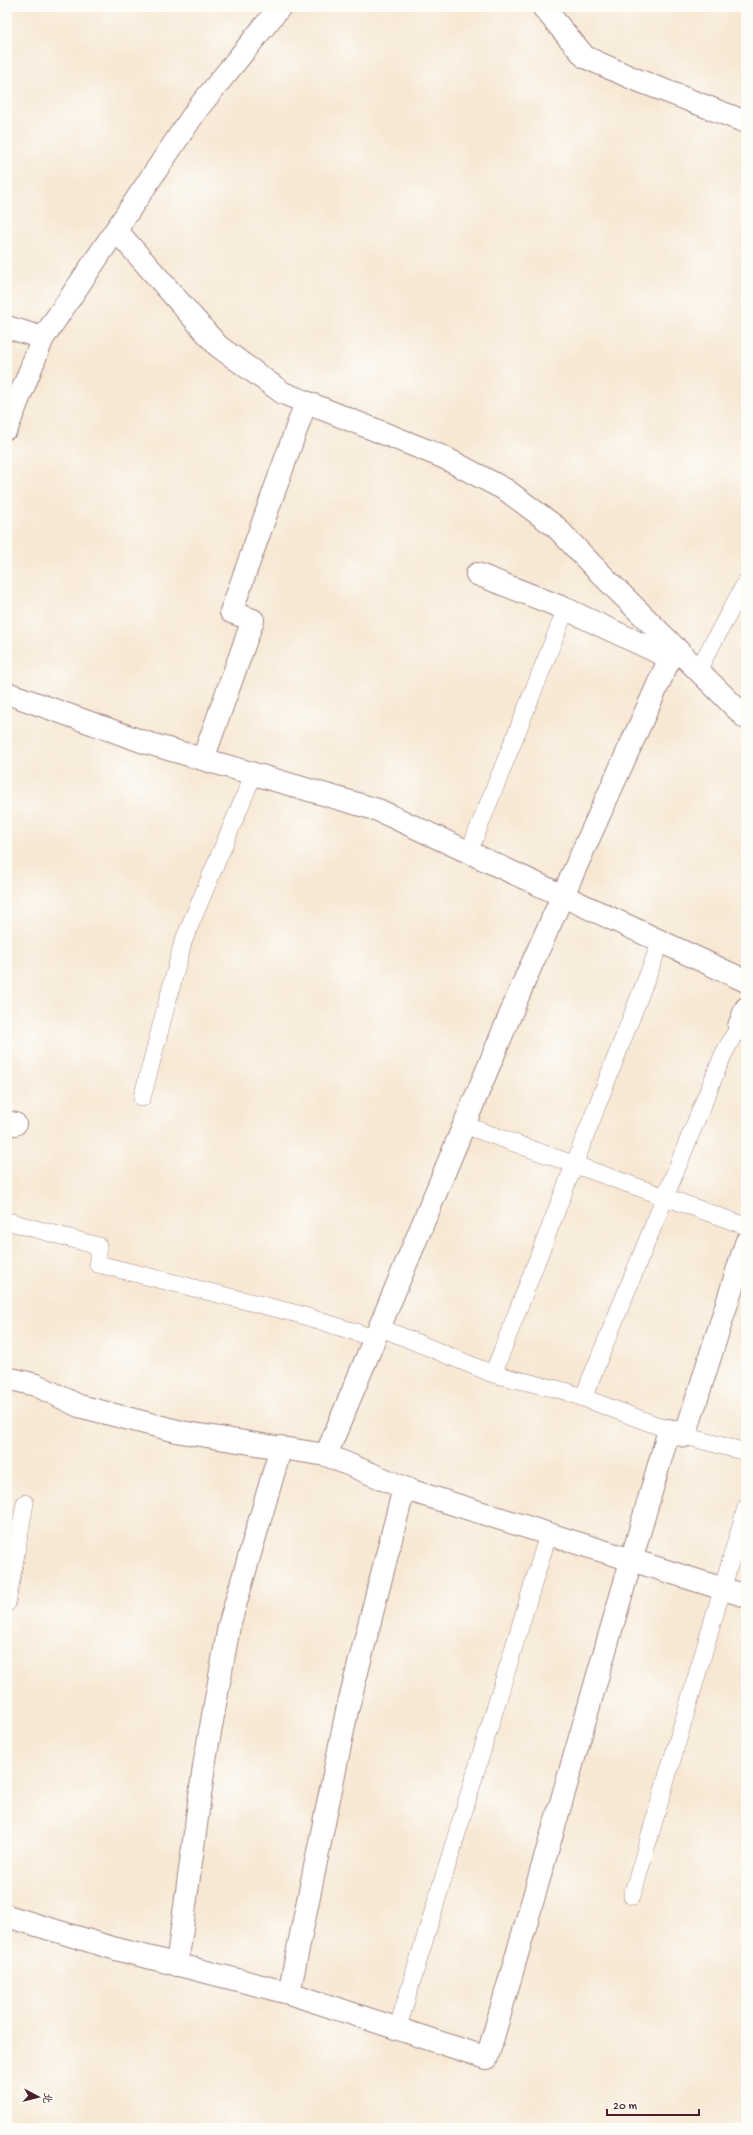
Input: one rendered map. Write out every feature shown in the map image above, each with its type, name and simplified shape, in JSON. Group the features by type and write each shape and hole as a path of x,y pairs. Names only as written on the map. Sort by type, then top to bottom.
{"street":[{"path":"7,428 43,338 198,108 280,7"},
{"path":"543,7 585,57 632,78 746,122"},
{"path":"116,230 218,346 283,393 443,458 506,490 556,527 672,653"},
{"path":"7,327 43,338"},
{"path":"203,759 253,620 231,612 306,402"},
{"path":"477,574 672,653 698,670 746,718"},
{"path":"326,1454 526,976 564,896 672,653"},
{"path":"7,693 144,742 378,810 746,982"},
{"path":"7,1916 116,1949 289,1994 487,2058 630,1561 746,1243"},
{"path":"7,1378 36,1385 78,1406 181,1432 326,1454 404,1488 630,1561 746,1596"},
{"path":"177,1965 204,1766 229,1626 280,1447"},
{"path":"289,1994 347,1711 404,1488"}],"lane":[{"path":"698,670 746,582"},
{"path":"469,852 566,609"},
{"path":"142,1098 183,942 254,773"},
{"path":"493,1374 661,941"},
{"path":"583,1398 723,1055 744,1022"},
{"path":"464,1125 664,1198 746,1226"},
{"path":"7,1221 98,1246 98,1264 377,1333 493,1374 565,1391 677,1433 746,1452"},
{"path":"7,1603 25,1503"},
{"path":"632,1896 746,1508"},
{"path":"397,2030 548,1535"}]}
